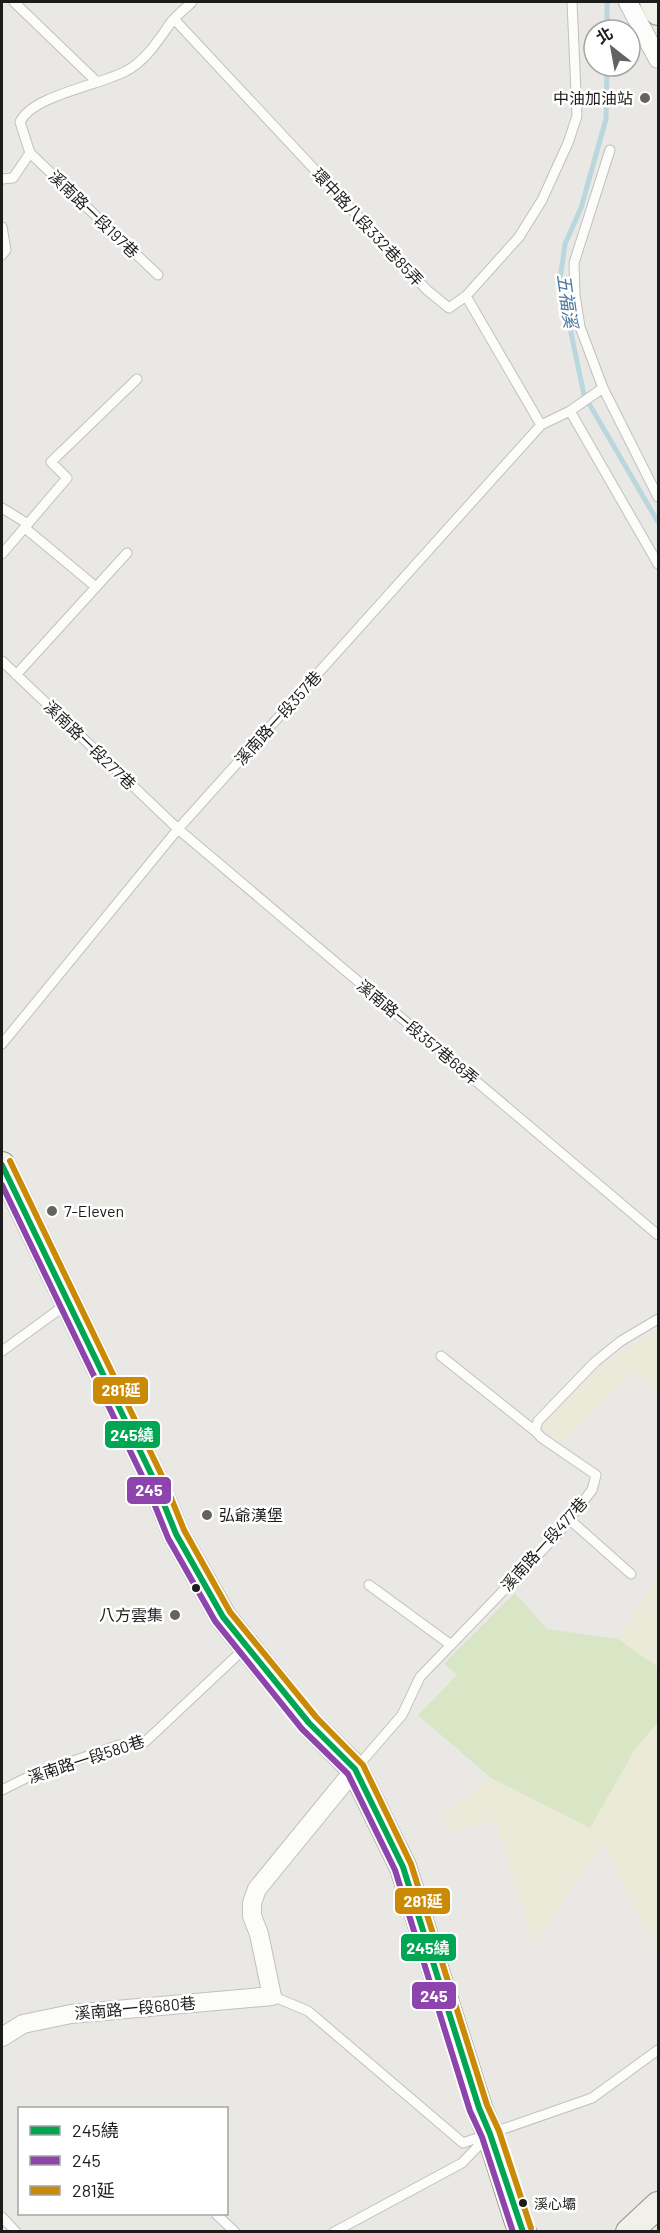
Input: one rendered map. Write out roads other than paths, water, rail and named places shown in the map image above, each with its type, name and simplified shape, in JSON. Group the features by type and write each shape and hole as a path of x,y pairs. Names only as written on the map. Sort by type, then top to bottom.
{"main road":[{"path":"2,1165 155,1482 176,1534 223,1617 309,1723 355,1769 403,1867 479,2108 523,2232"},
{"path":"628,2232 658,2205"}],"street":[{"path":"628,2 650,12 658,59"},
{"path":"272,1996 259,1934 252,1916 252,1903 257,1889 355,1769"},
{"name":"溪南路一段680巷","path":"2,2037 23,2024 71,2014 272,1996"}],"lane":[{"path":"14,2 97,82"},
{"name":"溪南路一段197巷","path":"158,275 30,153 20,122 24,113 40,103 127,71 149,53 174,19 192,2"},
{"path":"541,424 466,296 519,237 542,200 568,143 576,116 572,2"},
{"name":"環中路八段332巷85弄","path":"174,19 427,290 449,308 466,296"},
{"path":"610,150 574,263 575,295 580,327 602,389 658,498"},
{"path":"2,179 13,178 30,153"},
{"path":"2,227 6,250 2,255"},
{"path":"2,554 67,478 51,462 137,379"},
{"name":"溪南路一段357巷","path":"2,1044 178,829 541,424 570,411 602,389"},
{"path":"570,411 658,564"},
{"path":"2,508 96,587"},
{"path":"16,675 127,553"},
{"name":"溪南路一段277巷","path":"2,661 178,829"},
{"name":"溪南路一段357巷68弄","path":"178,829 658,1235"},
{"path":"2,1351 68,1303"},
{"path":"441,1356 535,1431 538,1421 595,1362 621,1341 658,1319"},
{"name":"溪南路一段477巷","path":"355,1769 402,1715 420,1677 557,1534 592,1490 596,1475 535,1431"},
{"path":"569,1519 631,1574"},
{"path":"369,1586 451,1645"},
{"name":"溪南路一段580巷","path":"2,1790 28,1777 119,1745 146,1742 246,1647"},
{"name":"溪南路一段680巷","path":"272,1996 308,2010 463,2143 490,2134"},
{"path":"334,2232 462,2163 490,2134 592,2098 658,2050"},
{"path":"217,2215 235,2232"},
{"path":"2,2217 16,2232"}],"waterway":[{"name":"五福溪","path":"607,2 607,18"},
{"name":"五福溪","path":"607,78 606,119 581,208 565,244 560,280 584,395 658,522"}],"place":[{"name":"中油加油站","path":"645,98"},
{"name":"7-Eleven","path":"52,1211"},
{"name":"弘爺漢堡","path":"207,1515"},
{"name":"八方雲集","path":"175,1615"},
{"name":"溪心壩","path":"523,2203"}]}
